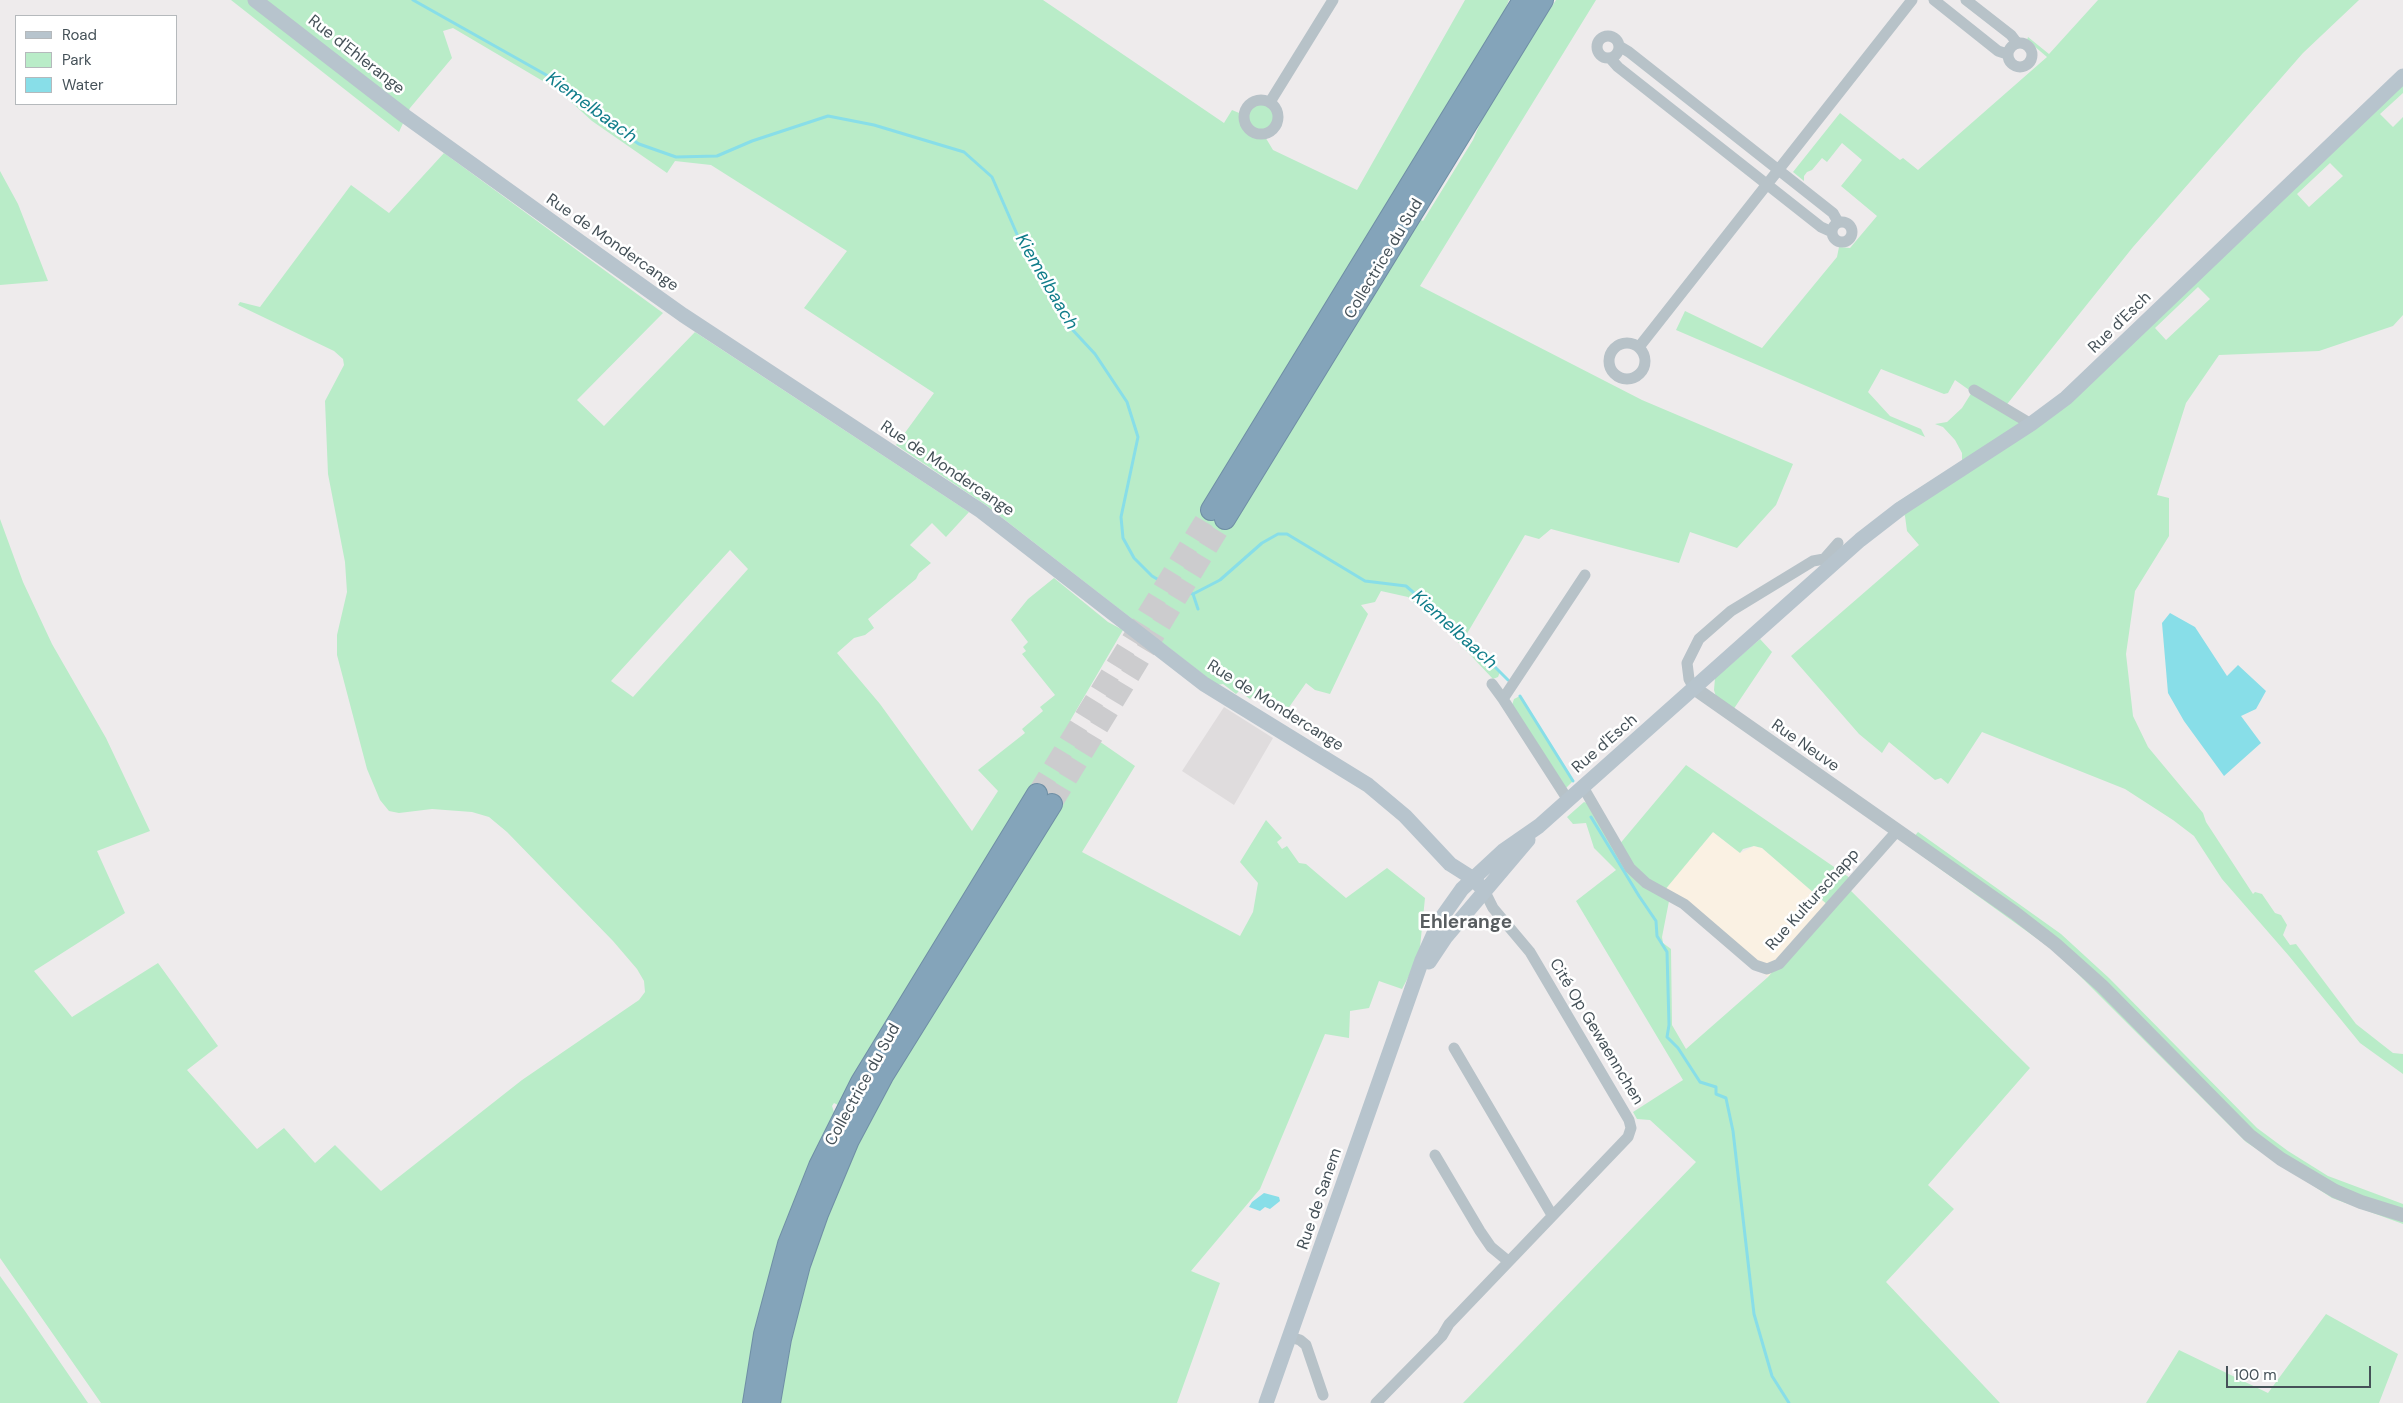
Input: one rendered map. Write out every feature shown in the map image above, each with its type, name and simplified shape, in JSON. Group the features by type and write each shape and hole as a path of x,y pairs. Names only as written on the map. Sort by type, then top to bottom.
{"highway":[{"name":"Collectrice du Sud","path":"1524,0 1218,514 1543,0"},
{"name":"Collectrice du Sud","path":"753,1403 764,1334 785,1253 819,1166 861,1082 1044,799 849,1140 818,1214 800,1265 781,1339 770,1403"}],"main road":[{"name":"Rue d'Ehlerange","path":"255,0 411,120"},
{"name":"Rue d'Esch","path":"1479,895 1539,826 1694,688 1829,561 1900,509 2031,424 2066,398 2403,76"},
{"name":"Rue de Mondercange","path":"411,120 683,314 981,511 1204,684 1368,785 1405,816 1479,895"},
{"name":"Rue d'Esch","path":"1467,884 1502,850 1539,826"},
{"name":"Rue de Sanem","path":"1266,1403 1434,931 1452,902 1467,884"},
{"name":"Rue de Sanem","path":"1407,1006 1433,955 1479,895"}],"street":[{"path":"1270,102 1333,0"},
{"path":"1639,347 1912,0"},
{"path":"1934,0 1998,51 2007,54 2012,65 2020,67 2028,64 2032,57 2031,49 2025,43 2017,43 2010,47 2007,54"},
{"path":"1966,0 2010,35 2017,43"},
{"path":"1605,36 1613,37 1619,46 1778,170 1833,213 1835,227 1821,227 1618,67 1610,58 1599,54 1597,47 1599,40 1605,36"},
{"path":"1610,58 1616,55 1619,46"},
{"path":"1974,390 2031,424"},
{"name":"Rue d'Esch","path":"1694,688 1689,679 1687,663 1699,639 1731,611 1813,561 1829,561 1838,543"},
{"path":"1503,699 1585,575"},
{"path":"1492,684 1568,800"},
{"name":"Rue Neuve","path":"1694,688 2015,913 2055,944 2102,986 2243,1129 2281,1159 2335,1191 2361,1202 2403,1215"},
{"name":"Rue Kulturschapp","path":"1583,787 1630,868 1646,882 1684,904 1755,965 1767,969 1780,964 1897,831"},
{"name":"Cité Op Gewaennchen","path":"1376,1403 1442,1336 1449,1324 1628,1137 1631,1128 1629,1120 1530,952 1493,908 1479,895"},
{"path":"1454,1048 1552,1216"},
{"path":"1435,1155 1480,1231 1491,1247 1508,1262"},
{"path":"1290,1336 1306,1345 1323,1395"}],"shaded area":[{"path":"1224,707 1273,738 1234,805 1182,771"},
{"path":"1713,832 1740,853 1754,846 1762,848 1829,906 1768,977 1663,891"}],"green space":[{"path":"231,0 1043,0 1224,123 1232,110 1244,115 1253,102 1264,100 1270,102 1277,109 1278,120 1273,130 1264,135 1273,150 1357,190 1465,0 1509,0 1419,219 1423,221 1473,140 1487,107 1556,0 1596,0 1420,286 1642,400 1793,464 1776,505 1737,548 1690,532 1679,563 1551,529 1539,539 1525,535 1465,637 1500,672 1498,677 1493,679 1460,644 1408,597 1381,591 1375,602 1361,605 1368,614 1330,694 1315,690 1306,683 1285,713 1257,691 1250,699 1239,691 1236,694 1223,684 1217,685 987,506 896,445 934,393 804,308 847,251 711,165 675,161 667,173 592,121 558,90 453,28 443,31 452,58 410,108 399,132"},
{"path":"2098,0 2359,0 2303,53 2133,247 2004,408 2031,424 2403,76 2403,93 2380,114 2393,127 2403,117 2403,315 2393,326 2319,351 2219,355 2186,403 2157,495 2169,498 2169,536 2135,591 2126,654 2133,716 2148,747 2203,813 2206,822 2253,894 2255,892 2262,894 2275,913 2281,915 2287,925 2283,935 2290,945 2296,944 2356,1024 2393,1053 2403,1054 2403,1074 2360,1043 2289,956 2222,879 2194,836 2173,820 2125,789 1982,732 1948,784 1941,778 1935,780 1889,742 1882,753 1859,734 1791,656 1919,545 1907,531 1905,516 1896,503 1962,461 1962,453 1955,440 1943,427 1935,424 1947,422 1962,408 1972,392 1955,380 1948,393 1944,394 1881,369 1868,392 1890,416 1921,429 1925,437 1676,330 1685,311 1762,348 1837,257 1839,247 1850,248 1877,216 1841,186 1862,160 1842,143 1827,162 1822,158 1812,170 1807,172 1804,176 1804,181 1793,172 1840,113 1900,160 1903,158 1918,170 2047,57 2027,40 2028,37 2049,54","holes":["2330,163 2343,176 2309,207 2297,194","2198,287 2210,299 2166,340 2155,328"]},
{"path":"444,153 663,313 577,400 604,426 695,332 969,512 946,537 932,523 910,545 931,563 919,573 916,579 868,619 874,628 865,635 854,638 837,653 880,704 972,831 998,791 978,770 1025,733 1022,729 1043,711 1040,707 1055,695 1022,654 1026,651 1023,647 1028,642 1011,620 1028,599 1054,578 1108,622 1123,630 1070,721 1135,766 1082,852 1240,936 1253,912 1258,883 1240,862 1266,820 1282,838 1277,842 1282,849 1287,846 1299,863 1306,864 1346,898 1387,868 1425,898 1419,957 1402,989 1379,981 1369,1008 1350,1011 1349,1038 1325,1034 1260,1189 1191,1271 1220,1283 1177,1403 779,1403 794,1317 855,1076 838,1105 834,1103 832,1106 834,1112 812,1157 774,1257 760,1309 743,1403 101,1403 0,1258 0,519 23,582 52,644 106,738 150,831 97,851 125,913 34,971 72,1017 158,963 218,1046 187,1070 257,1149 284,1128 315,1163 335,1145 381,1191 522,1080 639,1000 645,992 644,981 637,969 613,941 507,832 489,817 472,812 432,809 399,813 389,811 380,800 367,769 337,655 337,635 347,592 345,562 328,474 325,401 344,365 343,359 334,351 238,305 240,302 260,307 351,185 389,213","holes":["730,550 748,569 633,697 611,681"]},
{"path":"0,171 18,204 48,281 0,285"},
{"path":"1760,639 1772,652 1733,710 1717,700 1714,690 1715,678"},
{"path":"1520,696 1573,781 1566,788 1512,705 1514,699"},
{"path":"1686,765 1853,880 1847,887 2030,1068 1928,1185 1954,1209 1886,1282 2000,1403 1463,1403 1696,1162 1650,1120 1637,1119 1633,1112 1683,1080 1576,901 1616,870 1594,848 1586,823 1573,824 1567,817 1584,802 1595,806 1618,846","holes":["1713,832 1740,853 1743,849 1754,846 1762,848 1829,906 1768,977 1686,1049 1672,1025 1671,949 1663,943 1662,937 1670,896 1664,891"]},
{"path":"1918,832 2061,934 2109,978 2257,1128 2288,1151 2328,1176 2403,1204 2403,1224 2332,1198 2246,1142 2057,953 1907,845"},
{"path":"0,1276 25,1311 88,1403 0,1403"},
{"path":"2326,1314 2398,1354 2379,1403 2146,1403 2179,1350 2268,1393"}],"water":[{"path":"2170,613 2195,627 2227,676 2238,665 2266,691 2256,709 2241,716 2261,743 2224,776 2184,721 2168,693 2162,623"},
{"path":"1264,1193 1279,1197 1280,1201 1270,1209 1265,1207 1260,1211 1249,1207 1252,1202"}],"waterway":[{"name":"Kiemelbaach","path":"413,0 557,81 597,117 639,144 676,157 717,156 752,141 828,116 874,125 964,152 992,177 1023,248 1069,326 1095,354 1127,402 1138,437 1121,517 1123,538 1134,558 1152,576 1174,589 1193,594 1220,580 1262,543 1278,534 1287,534 1365,581 1406,586 1465,637 1508,680"},
{"path":"1193,594 1198,609"},
{"path":"1520,696 1573,781"},
{"path":"1591,817 1656,921 1657,936 1667,952 1669,1025 1667,1037 1678,1048 1700,1082 1716,1087 1716,1094 1726,1098 1733,1131 1754,1314 1772,1376 1789,1403"}],"tunnel":[{"path":"1037,794 1211,510"},
{"path":"1052,804 1225,519"}],"district":[{"name":"Ehlerange","path":"1466,923"}]}
